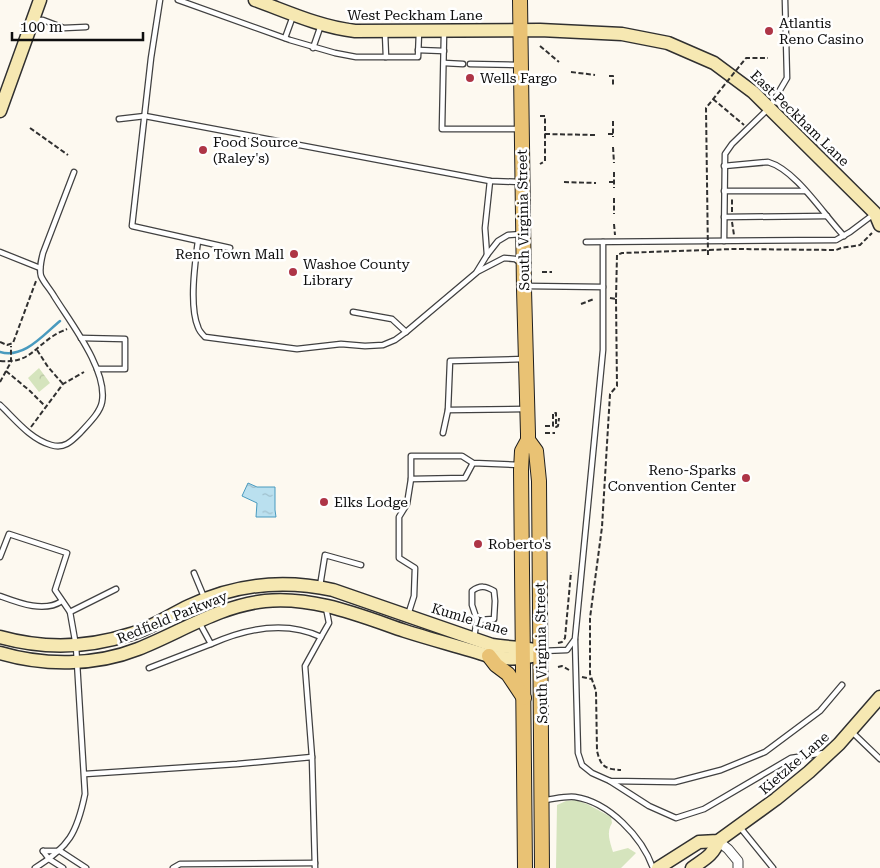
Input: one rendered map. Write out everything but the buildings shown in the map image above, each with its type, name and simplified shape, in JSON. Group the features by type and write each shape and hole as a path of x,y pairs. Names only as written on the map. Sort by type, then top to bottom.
{"main road":[{"name":"South Virginia Street","path":"520,0 524,286 528,408 528,440 522,451 521,465 525,868"},
{"name":"South Virginia Street","path":"528,440 536,451 539,481 543,866"},
{"path":"489,656 496,665 508,674 524,698"},
{"path":"517,868 525,825"}],"street":[{"path":"0,111 40,0"},
{"name":"West Peckham Lane","path":"255,0 321,24 355,31 519,30"},
{"name":"East Peckham Lane","path":"519,30 622,34 668,43 700,56 725,70 770,107 878,219"},
{"name":"Redfield Parkway","path":"0,637 45,646 76,646 132,634 205,599 244,587 288,584 320,587"},
{"path":"320,587 325,605"},
{"name":"Kumle Lane","path":"320,587 523,653"},
{"name":"Redfield Parkway","path":"0,653 30,660 76,662 120,655 228,608 267,601 287,600 325,605"},
{"name":"Kumle Lane","path":"325,605 489,656 501,658 541,651"},
{"name":"Kietzke Lane","path":"658,868 699,842 718,841 794,786 831,752 880,697"},
{"path":"718,841 738,861 738,868"},
{"name":"Kietzke Lane","path":"692,868 710,856 715,850 718,841"}],"lane":[{"path":"160,0 151,58 132,226 230,248"},
{"path":"178,0 313,48 356,57 418,57 419,31"},
{"path":"724,241 725,154 732,144 770,107 787,78 785,0"},
{"path":"285,38 293,14"},
{"path":"33,20 43,20 64,28 86,27"},
{"path":"313,48 321,24"},
{"path":"385,31 386,57"},
{"path":"444,31 442,129 492,131 521,129"},
{"path":"418,50 444,51"},
{"path":"444,63 463,64"},
{"path":"470,64 520,66"},
{"path":"119,119 145,116 490,181 522,182"},
{"path":"724,166 768,162 774,164 786,172 805,191 844,236"},
{"path":"0,405 28,432 50,445 58,446 70,443 99,410 102,402 102,382 97,369 81,338 41,276 40,268 43,253 74,172"},
{"path":"486,255 485,228 490,181"},
{"path":"724,191 805,191"},
{"path":"724,217 826,216"},
{"path":"586,242 836,240 878,219"},
{"path":"476,273 486,255 498,241 508,235 523,234"},
{"path":"198,241 194,270 194,307 198,327 204,337 297,349 341,344 382,345 406,332 476,273 499,260 508,257 524,265"},
{"path":"604,242 603,350 575,639 578,753 582,765 592,774 610,781 649,806 676,818 704,809 791,758 831,752"},
{"path":"0,252 40,268"},
{"path":"524,286 603,287"},
{"path":"353,312 392,319 406,332"},
{"path":"81,338 125,339 125,368 97,369"},
{"path":"443,433 448,410 450,361 526,359"},
{"path":"448,410 528,408"},
{"path":"408,615 414,596 415,568 399,558 399,517 407,504 411,479 411,456 462,456 474,463 521,465"},
{"path":"411,479 465,478 474,463"},
{"path":"0,557 9,534 67,553 55,590 70,612 76,646 85,794 72,835 60,851 35,868"},
{"path":"320,587 325,555 361,565"},
{"path":"194,573 205,599"},
{"path":"474,638 477,620 472,605 472,592 478,587 487,587 494,591 494,619 477,620"},
{"path":"70,612 116,589"},
{"path":"0,596 26,605 55,606 62,601"},
{"path":"173,868 180,864 315,866 312,757 305,666 328,623 325,605"},
{"path":"198,621 211,644"},
{"path":"149,668 248,630 279,627 307,630 321,637"},
{"path":"541,651 567,650 575,639"},
{"path":"610,781 675,782 721,770 765,752 820,711 842,685"},
{"path":"851,731 880,759"},
{"path":"85,774 312,757"},
{"path":"543,800 568,797 577,798 603,807 616,816 643,846 653,868"},
{"path":"740,826 773,868"},
{"path":"63,868 48,860 42,851 60,851 86,868"}],"path":[{"path":"540,46 559,62"},
{"path":"708,255 706,108 746,58 768,58"},
{"path":"571,72 595,75"},
{"path":"609,76 613,76 613,86"},
{"path":"713,99 748,128"},
{"path":"540,116 544,116 545,134 545,161 540,164"},
{"path":"608,134 614,136 613,121"},
{"path":"30,128 68,155"},
{"path":"545,134 596,134"},
{"path":"614,147 614,163"},
{"path":"614,172 614,188"},
{"path":"564,182 596,182"},
{"path":"609,182 614,182"},
{"path":"732,197 732,212"},
{"path":"614,198 614,214"},
{"path":"616,254 734,249 836,250 844,246 860,246 878,219"},
{"path":"732,222 734,235"},
{"path":"614,224 615,235"},
{"path":"632,247 634,252"},
{"path":"614,252 616,254 616,386 610,394 602,527 590,618 590,674 596,691 597,751 599,759 608,769 621,770"},
{"path":"542,272 552,272"},
{"path":"0,382 11,362 11,345 36,280 41,276"},
{"path":"610,298 616,299"},
{"path":"581,304 594,299"},
{"path":"0,361 11,362 31,355 53,336 73,327"},
{"path":"0,342 11,345"},
{"path":"37,350 48,367 64,384"},
{"path":"6,371 45,406"},
{"path":"28,432 45,406 64,384 84,372"},
{"path":"545,426 554,426 553,412 556,413 556,427 558,426 559,418"},
{"path":"545,433 555,433"},
{"path":"558,643 562,642 565,638 571,572"},
{"path":"558,667 566,667 571,673"},
{"path":"583,677 591,679"}],"green space":[{"path":"39,368 50,383 39,392 28,378"},
{"path":"575,800 587,804 611,817 612,823 609,833 613,852 628,848 636,853 621,868 556,868 557,805"}],"water":[{"path":"248,483 257,487 275,487 276,517 256,517 257,503 242,496"}],"waterway":[{"path":"0,352 9,353 25,349 40,339 60,321"}],"place":[{"name":"Atlantis Reno Casino","path":"769,31"},
{"name":"Wells Fargo","path":"470,78"},
{"name":"Food Source (Raley's)","path":"203,150"},
{"name":"Reno Town Mall","path":"294,254"},
{"name":"Washoe County Library","path":"293,272"},
{"name":"Reno-Sparks Convention Center","path":"746,478"},
{"name":"Elks Lodge","path":"324,502"},
{"name":"Roberto's","path":"478,544"}]}
